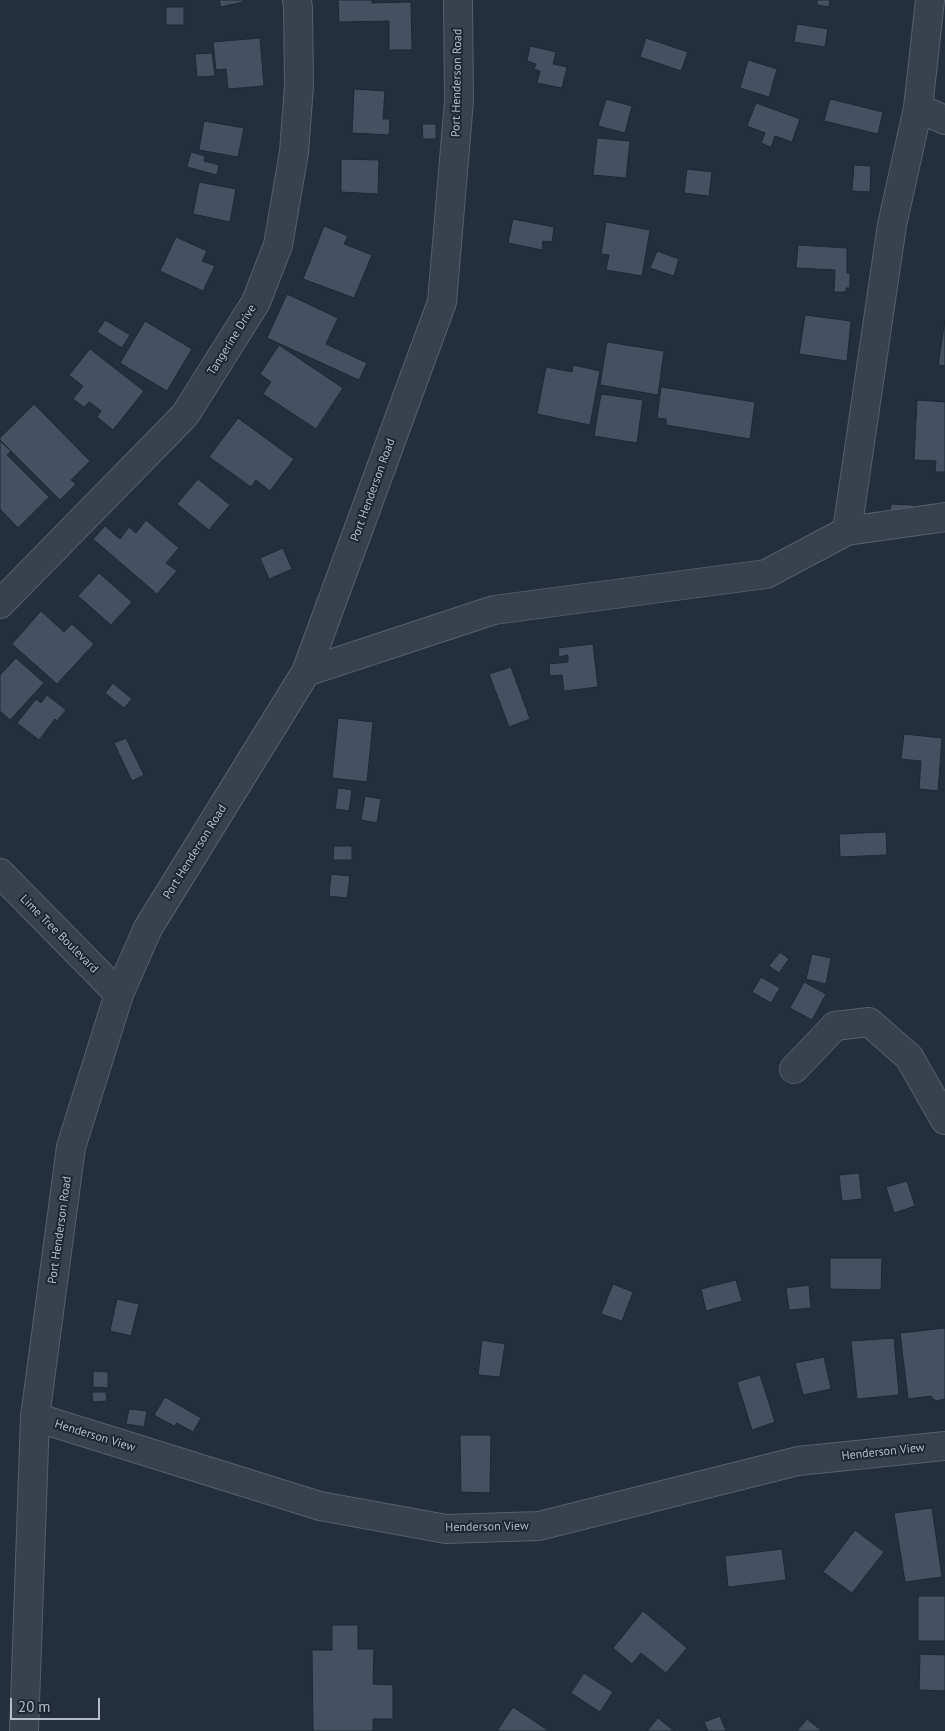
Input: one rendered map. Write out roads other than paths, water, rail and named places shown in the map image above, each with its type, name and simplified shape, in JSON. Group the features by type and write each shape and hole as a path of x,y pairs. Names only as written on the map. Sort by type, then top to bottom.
{"street":[{"name":"Tangerine Drive","path":"0,604 185,415 256,302 278,245 294,152 299,86 297,0"},
{"name":"Port Henderson Road","path":"24,1731 35,1417 71,1147 119,994 148,928 306,672 442,302 459,102 458,0"},
{"path":"848,531 892,225 918,108 930,0"},
{"path":"918,108 945,120"},
{"path":"306,672 494,610 766,574 848,531 945,517"},
{"name":"Lime Tree Boulevard","path":"0,873 119,994"},
{"path":"794,1069 835,1026 869,1022 909,1057 945,1120"},
{"name":"Henderson View","path":"35,1417 320,1506 446,1529 539,1526 798,1461 945,1446"}]}
